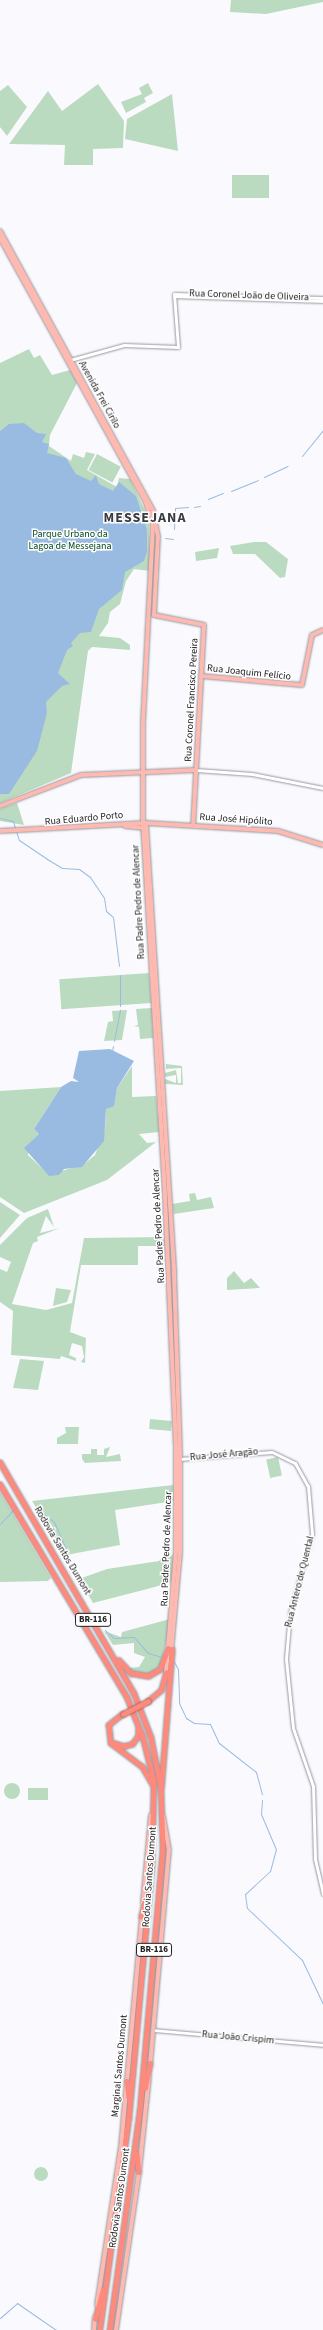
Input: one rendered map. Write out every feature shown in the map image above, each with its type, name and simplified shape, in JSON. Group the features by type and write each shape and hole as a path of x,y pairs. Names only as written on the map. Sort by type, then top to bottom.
{"highway":[{"name":"Rodovia Santos Dumont","path":"0,1462 115,1655 151,1737 161,1788 163,1815 140,2111 110,2330"},
{"name":"Rodovia Santos Dumont","path":"0,1484 118,1681 138,1722 154,1786 155,1803 152,1865 130,2118 100,2330"},
{"path":"115,1655 131,1673 148,1676 160,1668 170,1649"},
{"path":"161,1788 170,1649"},
{"path":"154,1786 142,1766 110,1740 109,1725 122,1714 148,1701 159,1692 166,1673"},
{"path":"110,1740 121,1746 132,1744 138,1736 138,1722"},
{"path":"141,1917 152,1865"},
{"path":"140,2111 150,2063"},
{"path":"127,2081 130,2118"},
{"path":"136,2149 139,2172"},
{"path":"95,2319 107,2275"}],"main road":[{"name":"Avenida Frei Cirilo","path":"0,231 1,239 153,511 158,536 153,574"},
{"name":"Rua Coronel Francisco Pereira","path":"153,574 156,616 204,625 193,825"},
{"name":"Rua Padre Pedro de Alencar","path":"153,574 142,772 169,1230 175,1351 179,1505 179,1540 170,1649 166,1673"},
{"name":"Rua Joaquim Felício","path":"201,676 295,686 303,684 312,635 323,630"},
{"path":"0,806 81,775 196,770"},
{"name":"Rua Padre Pedro de Alencar","path":"145,823 143,828 146,850"},
{"name":"Rua José Hipólito","path":"145,823 278,831 323,845"},
{"name":"Rua Eduardo Porto","path":"0,830 9,828 43,831 145,823"},
{"path":"120,824 143,828"},
{"name":"Marginal Santos Dumont","path":"94,2330 127,2081 141,1917 155,1803"},
{"name":"BR-116","path":"116,2330 139,2172 150,2063 169,1850 163,1815"}],"street":[{"path":"69,361 116,347 178,347 174,295"},
{"name":"Rua Coronel João de Oliveira","path":"174,295 323,298"},
{"name":"Rua Coronel João de Oliveira","path":"174,295 323,301"},
{"path":"196,770 259,775 323,788"},
{"name":"Rua José Aragão","path":"178,1459 272,1452"},
{"name":"Rua Antero de Quental","path":"272,1452 299,1467 311,1500 312,1534 290,1613 286,1659 293,1728 313,1786 315,1859 323,1894"},
{"name":"Rua João Crispim","path":"153,2030 323,2045"}],"green space":[{"path":"231,0 323,0 323,2 266,14 230,12"},
{"path":"148,83 153,93 144,98 146,102 126,113 121,102 142,94 139,88"},
{"path":"98,84 124,121 123,148 93,149 93,165 64,165 65,145 9,144 48,91 62,111"},
{"path":"8,85 27,107 7,136 0,127 0,91"},
{"path":"172,94 178,151 125,139 127,119"},
{"path":"232,175 269,175 269,198 232,198"},
{"name":"Parque Urbano da Lagoa de Messejana","path":"29,349 34,358 40,355 52,375 70,370 77,383 50,435 49,446 71,461 73,454 84,458 86,452 95,454 87,470 117,487 119,478 130,479 149,519 150,571 134,569 126,581 120,604 110,612 108,623 99,636 120,638 130,645 130,650 92,647 88,651 71,773 0,803 0,363"},
{"path":"97,454 121,467 112,483 89,470"},
{"path":"254,542 266,542 288,559 285,577 280,578 255,554 233,554 230,546"},
{"path":"219,548 217,558 196,561 195,552"},
{"path":"17,803 24,825 0,821 0,809"},
{"path":"149,973 151,1003 61,1009 59,979"},
{"path":"152,1008 153,1038 140,1039 139,1027 134,1026 138,1025 136,1009"},
{"path":"127,1010 122,1040 104,1041 108,1022 113,1021 112,1011"},
{"path":"166,1064 182,1066 183,1085 165,1084 165,1079 176,1083 176,1075 165,1077 165,1073 176,1070 178,1083 181,1083 181,1068 166,1069"},
{"path":"132,1066 132,1097 156,1096 159,1132 139,1134 147,1143 156,1142 107,1180 24,1213 0,1197 0,1091 61,1087 34,1129 39,1134 29,1144 28,1155 47,1173 59,1175 61,1171 83,1165 95,1155 105,1128 106,1109 114,1103 117,1088"},
{"path":"195,1193 197,1200 211,1197 214,1208 174,1214 172,1204 190,1201 189,1194"},
{"path":"0,1202 20,1215 0,1238"},
{"path":"48,1209 54,1227 46,1216 40,1233 60,1228 37,1237 38,1241 33,1243 12,1304 46,1310 72,1303 84,1238 165,1237 166,1246 138,1246 138,1265 81,1265 70,1332 86,1338 85,1363 81,1362 84,1357 82,1346 72,1343 69,1355 76,1358 76,1361 61,1356 60,1359 11,1355 13,1311 0,1302 0,1269 7,1272 11,1262 0,1257 0,1245 27,1218"},
{"path":"234,1271 244,1283 251,1278 260,1288 227,1290 227,1278"},
{"path":"56,1288 71,1290 67,1302 53,1306"},
{"path":"20,1359 44,1361 38,1390 13,1388"},
{"path":"150,1419 172,1421 171,1431 149,1429"},
{"path":"65,1427 79,1427 78,1444 57,1444 57,1438 66,1433"},
{"path":"110,1447 106,1457 120,1454 121,1461 85,1463 82,1459 82,1454 91,1454 91,1449 97,1449 97,1455 104,1455 104,1449"},
{"path":"278,1457 282,1476 270,1478 266,1459"},
{"path":"173,1485 174,1501 115,1510 120,1545 66,1555 32,1501"},
{"path":"0,1492 51,1578 48,1581 0,1582"},
{"path":"166,1554 168,1558 173,1555 172,1582 93,1603 79,1579 107,1569 159,1561"},
{"path":"170,1619 162,1663 152,1674 136,1674 128,1668 139,1667 145,1657 134,1653 134,1643 113,1645 104,1631 121,1637 122,1632"},
{"path":"9,1783 15,1783 20,1788 18,1797 15,1799 9,1799 4,1794 4,1788"},
{"path":"28,1788 48,1788 48,1800 28,1800"},
{"path":"38,2167 44,2167 48,2171 48,2177 44,2181 38,2181 34,2177 34,2171"}],"water":[{"name":"Parque Urbano da Lagoa de Messejana","path":"24,423 37,433 46,434 42,442 49,444 47,453 66,458 76,474 91,481 96,475 99,484 113,491 119,482 136,496 147,530 147,552 144,561 125,572 122,590 99,609 91,632 80,633 71,643 73,646 67,650 58,673 70,684 62,686 46,702 47,713 37,751 9,794 0,794 0,431 9,424"},
{"path":"110,1049 134,1061 117,1088 114,1106 106,1109 104,1141 82,1167 64,1169 59,1175 49,1176 24,1148 39,1134 34,1129 61,1087 71,1081 79,1082 73,1078 79,1051"}],"waterway":[{"path":"302,456 323,430"},
{"path":"264,477 288,466"},
{"path":"231,491 258,480"},
{"path":"208,499 223,493"},
{"path":"194,507 200,506"},
{"path":"174,529 175,508 188,507"},
{"path":"165,538 173,539"},
{"path":"0,818 13,821 15,828"},
{"path":"16,831 19,840 47,859 62,868 79,869 90,877 104,898 106,911 113,917 119,966"},
{"path":"120,975 120,1006"},
{"path":"114,1041 120,1010"},
{"path":"112,1052 113,1046"},
{"path":"37,1509 54,1522 67,1551"},
{"path":"0,1524 12,1511"},
{"path":"105,1630 114,1638 134,1637 148,1653 162,1657"},
{"path":"173,1660 178,1669 179,1703 186,1718 194,1723 210,1724 219,1743 256,1772 262,1794"},
{"path":"262,1800 261,1814 276,1849 270,1871 245,1894 247,1908 302,1960 323,2004"},
{"path":"0,2318 17,2303 56,2330"}],"district":[{"name":"MESSEJANA","path":"145,518"}]}
